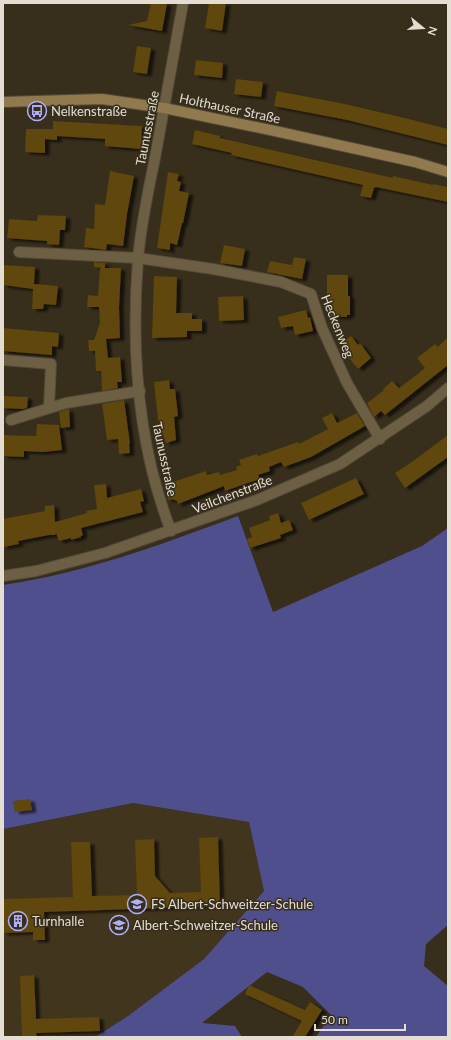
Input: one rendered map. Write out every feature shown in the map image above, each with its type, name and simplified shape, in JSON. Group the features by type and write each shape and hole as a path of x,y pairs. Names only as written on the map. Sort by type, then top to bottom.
{"street":[{"name":"Taunusstraße","path":"171,531 154,478 145,432 136,355 136,298 138,258 144,213 183,3"},
{"name":"Holthauser Straße","path":"3,102 102,99 164,108 415,162 448,172"},
{"path":"19,252 138,258"},
{"name":"Heckenweg","path":"138,258 213,269 281,282 310,294 322,328 347,382 380,439"},
{"path":"3,360 51,364 49,407"},
{"name":"Veilchenstraße","path":"3,576 36,571 105,553 257,500 340,464 428,406 448,388"},
{"path":"11,420 66,403 140,391"}],"shaded area":[{"path":"238,516 273,612 422,546 448,528 448,925 426,944 424,966 448,986 448,1037 316,1037 331,1015 303,987 267,972 202,1023 235,1026 242,1037 95,1037 128,1016 204,959 264,891 249,822 133,803 3,829 3,585 33,580 93,566"},
{"name":"Albert-Schweitzer-Schule","path":"133,803 249,822 264,891 204,959 128,1016 95,1037 3,1037 3,829"}],"building":[{"path":"151,3 167,3 162,31 128,25 147,21"},
{"path":"209,3 226,3 222,31 205,28"},
{"path":"137,46 151,48 147,74 133,72"},
{"path":"196,60 223,63 222,78 194,75"},
{"path":"236,79 263,82 261,97 234,94"},
{"path":"277,91 345,104 448,129 448,145 347,120 274,106"},
{"path":"53,121 142,126 141,149 105,146 105,139 57,136 57,140 45,139 45,153 25,152 26,129 53,129"},
{"path":"195,130 220,136 220,138 393,178 393,176 448,187 448,202 376,187 374,188 371,198 360,196 363,185 231,155 232,153 192,144"},
{"path":"110,171 134,176 123,246 107,244 106,250 84,247 86,228 94,229 95,204 105,205"},
{"path":"168,172 179,174 177,181 181,182 179,191 189,193 177,245 170,243 170,250 157,248"},
{"path":"38,215 66,216 65,230 60,230 59,245 47,244 47,241 7,238 9,219 37,221"},
{"path":"224,245 245,249 242,266 220,263"},
{"path":"294,257 306,259 302,279 267,272 270,261 292,265"},
{"path":"94,262 105,263 105,268 121,268 119,307 120,338 106,339 108,358 120,357 122,382 117,382 118,388 102,391 101,371 96,371 95,351 89,351 88,340 94,340 100,323 99,307 87,307 88,295 98,296 100,268 102,268 94,267"},
{"path":"3,265 35,267 34,284 58,286 56,305 44,304 43,309 32,309 33,289 3,285"},
{"path":"327,275 348,275 350,315 347,315 347,317 327,316"},
{"path":"154,276 177,277 176,313 192,313 192,319 202,319 202,331 187,331 187,337 152,338"},
{"path":"243,296 244,320 219,321 218,297"},
{"path":"306,310 308,318 310,317 313,331 295,335 293,326 281,328 278,317"},
{"path":"3,328 59,333 58,347 52,346 52,355 3,351"},
{"path":"351,336 358,345 360,343 371,358 358,369 346,354 349,351 342,342"},
{"path":"448,337 448,365 385,415 381,411 374,417 367,403 384,390 383,389 392,381 399,388 419,373 425,368 417,358 435,344 438,347"},
{"path":"169,380 170,389 175,389 178,416 174,417 176,440 166,443 158,420 154,382"},
{"path":"3,396 28,397 27,408 3,408"},
{"path":"124,400 130,453 119,454 118,439 107,440 102,404"},
{"path":"69,409 70,427 61,428 59,412"},
{"path":"332,413 337,423 357,413 365,426 311,457 284,467 281,462 269,467 270,471 258,475 260,479 225,491 224,486 178,504 177,501 172,499 168,500 164,485 206,471 207,475 219,472 220,475 237,470 236,467 241,465 239,460 257,454 258,456 298,442 299,444 328,429 322,418"},
{"path":"37,424 59,425 62,450 43,452 24,451 24,457 3,456 3,435 36,436"},
{"path":"448,435 448,457 405,488 395,473"},
{"path":"356,478 364,494 309,520 301,503"},
{"path":"106,484 107,498 141,489 144,501 140,502 143,512 81,528 83,535 71,540 71,538 59,541 56,533 55,535 18,541 19,544 3,547 3,519 45,511 45,506 54,505 55,522 87,513 86,511 97,509 94,485"},
{"path":"278,513 281,523 289,520 293,530 280,535 281,538 250,548 247,539 252,537 249,528 270,520 269,516"},
{"path":"30,799 32,810 15,812 13,801"},
{"path":"218,837 220,906 44,912 45,940 33,940 33,932 3,933 3,899 73,897 71,842 90,842 92,896 137,895 135,840 154,839 155,876 170,893 201,892 199,838"},
{"path":"34,975 36,1019 99,1017 100,1031 36,1033 37,1037 22,1037 20,976"},
{"path":"249,985 305,1010 310,1002 322,1010 305,1037 292,1037 302,1021 245,994"}],"place":[{"name":"Nelkenstraße","path":"37,111"},
{"name":"FS Albert-Schweitzer-Schule","path":"137,904"},
{"name":"Turnhalle","path":"18,921"},
{"name":"Albert-Schweitzer-Schule","path":"119,925"}]}
